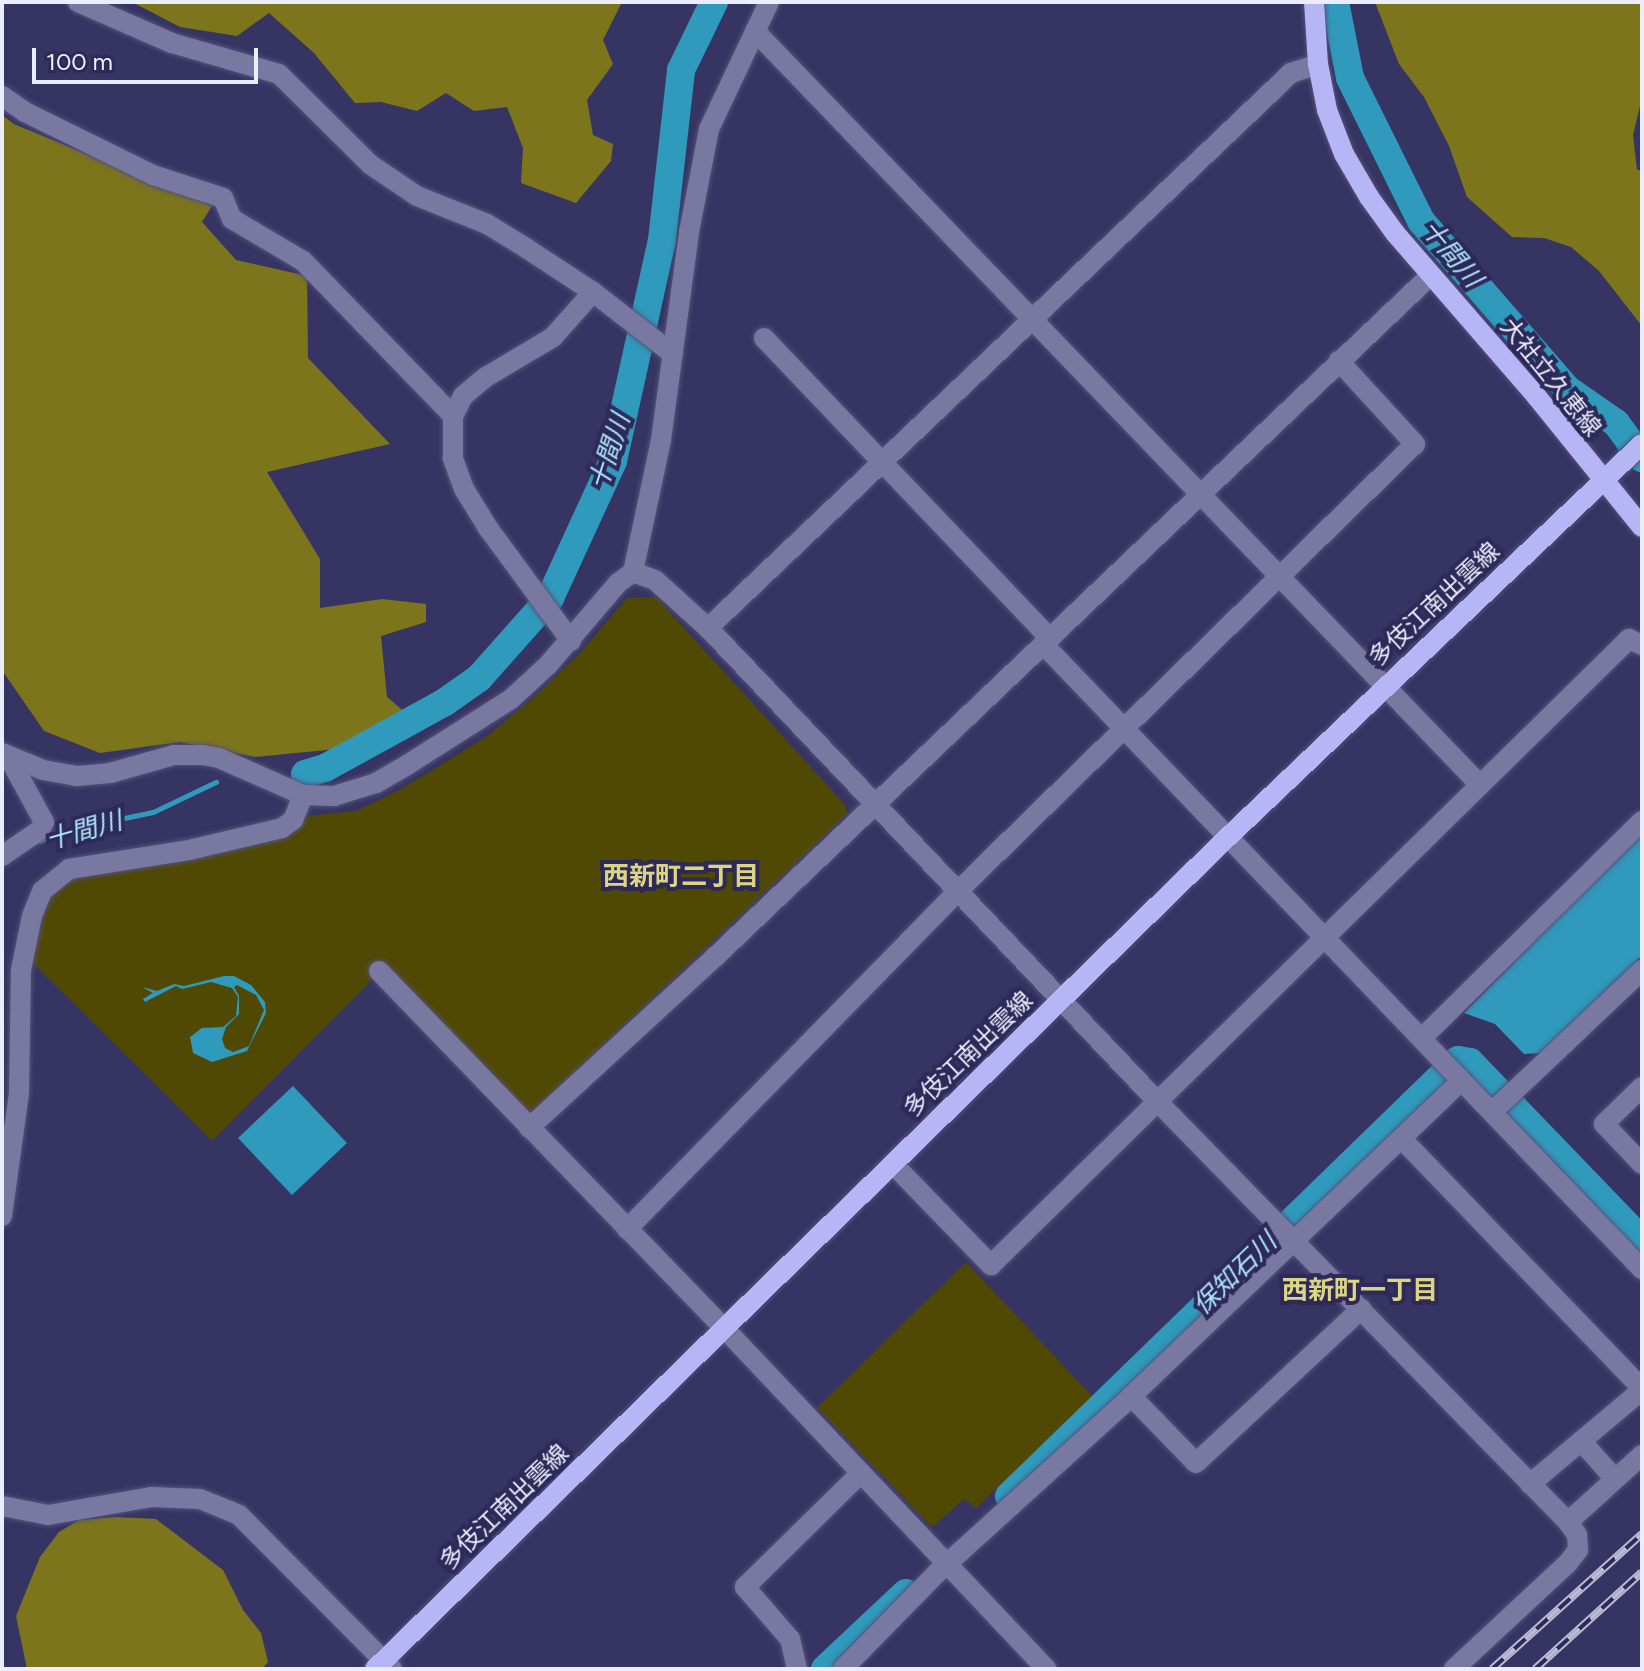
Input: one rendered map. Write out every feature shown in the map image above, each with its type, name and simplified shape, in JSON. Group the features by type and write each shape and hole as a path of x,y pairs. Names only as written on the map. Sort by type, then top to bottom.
{"main road":[{"name":"大社立久恵線","path":"1314,2 1318,64 1327,110 1344,154 1395,233 1537,397 1642,527"},
{"name":"多伎江南出雲線","path":"384,1666 1061,999 1386,685 1642,444"}],"street":[{"path":"78,2 172,43 279,74 371,165 417,196 487,224 593,292 673,354"},
{"path":"5,754 43,770 77,776 110,773 174,755 203,755 219,758 303,795 334,796 352,792 397,771 511,699 571,641 618,583 633,572 661,440 689,232 709,129 769,2"},
{"path":"755,31 1480,785"},
{"path":"708,628 1291,73 1318,64"},
{"path":"2,96 25,112 153,175 223,198 232,219 303,261 453,416"},
{"path":"529,1128 1431,275"},
{"path":"571,641 464,489 453,458 453,416 463,396 486,377 553,337 593,292"},
{"path":"764,338 882,462 1124,729 1229,836 1324,940 1423,1037 1461,1081 1642,1269"},
{"path":"627,1229 958,891 1415,444 1339,361"},
{"path":"633,572 655,580 708,628 1157,1101 1568,1522 1577,1535 1578,1550 1568,1563 1454,1669"},
{"path":"893,1164 991,1265 1629,639 1642,645"},
{"path":"2,856 40,830 44,822 5,754"},
{"path":"2,1216 19,1093 21,970 32,916 42,891 69,869 189,850 282,828 293,820 303,795"},
{"path":"1423,1037 1642,821"},
{"path":"1492,1112 1642,970"},
{"path":"379,971 725,1329 1046,1669"},
{"path":"843,1669 946,1564 1131,1396 1461,1081"},
{"path":"1642,1087 1604,1124 1642,1164"},
{"path":"1402,1139 1642,1389 1530,1484"},
{"path":"1131,1396 1196,1463 1361,1309"},
{"path":"1581,1441 1615,1479"},
{"path":"1568,1522 1642,1455"},
{"path":"797,1669 790,1639 745,1587 860,1474"},
{"path":"2,1506 48,1515 152,1497 200,1499 239,1515 384,1666"}],"shaded area":[{"path":"132,2 622,2 603,40 613,64 587,100 593,135 613,144 611,161 576,203 521,183 523,148 507,107 474,111 446,93 417,111 381,102 355,103 314,53 269,13 237,36 180,27"},
{"path":"1375,2 1642,2 1642,98 1633,135 1637,170 1642,170 1642,326 1599,271 1571,247 1544,238 1512,237 1467,197 1449,146 1424,97 1399,64"},
{"path":"2,115 14,124 212,206 202,222 236,260 307,276 308,358 390,444 267,472 320,559 320,608 382,599 426,604 426,622 381,636 387,697 407,714 347,748 255,757 180,742 100,753 44,731 2,670"},
{"path":"656,597 846,806 847,814 531,1113 525,1113 375,977 212,1141 28,958 38,910 63,880 291,831 307,816 356,811 403,788 486,737 578,655 627,598"},
{"path":"966,1262 1092,1396 976,1508 964,1499 932,1527 817,1408"},
{"path":"116,1517 156,1519 223,1570 243,1610 261,1633 268,1662 262,1669 27,1669 16,1616 40,1557 59,1532 79,1520"}],"water":[{"path":"1642,832 1642,956 1541,1053 1524,1054 1495,1024 1464,1013"},
{"path":"224,976 234,976 251,985 265,1002 266,1013 247,1051 212,1062 193,1053 190,1037 202,1028 223,1027 236,1016 238,997 232,988 211,982 182,989 176,986 145,1002 143,999 153,993 142,987 157,991 174,984 184,986","holes":["237,985 256,995 264,1010 249,1046 233,1052 225,1048 222,1039 226,1027 239,1014 239,996 234,987"]},
{"path":"293,1086 347,1143 292,1195 238,1138"}],"waterway":[{"name":"十間川","path":"305,774 325,768 445,702 479,678 550,598 613,461 662,240 681,70 714,2"},
{"name":"十間川","path":"1335,2 1350,78 1421,221 1567,389 1616,423 1642,458"},
{"name":"十間川","path":"40,841 57,832 153,812 216,782"},
{"name":"保知石川","path":"1009,1496 1458,1060 1470,1062 1642,1241"},
{"name":"保知石川","path":"825,1669 906,1593"}],"railway":[{"path":"1492,1669 1642,1534"},
{"path":"1535,1669 1642,1572"}],"district":[{"name":"西新町二丁目","path":"681,877"},
{"name":"西新町一丁目","path":"1360,1291"}]}
